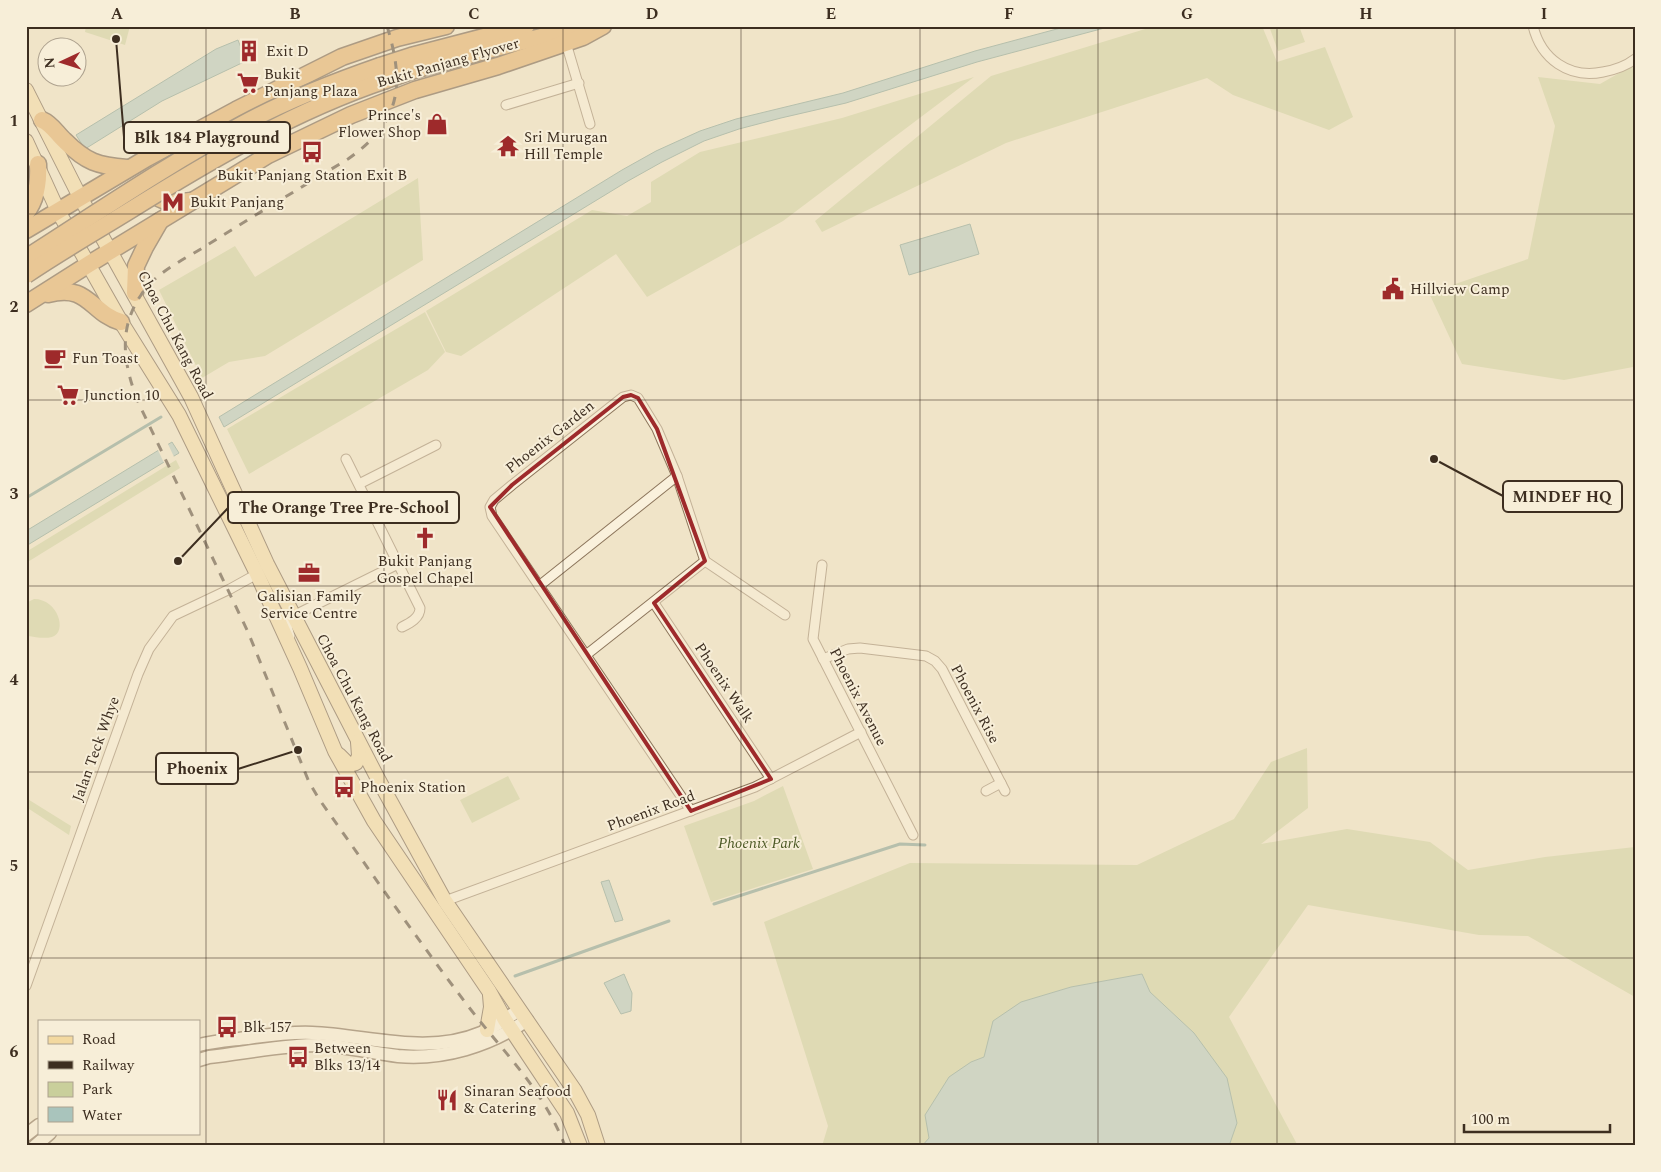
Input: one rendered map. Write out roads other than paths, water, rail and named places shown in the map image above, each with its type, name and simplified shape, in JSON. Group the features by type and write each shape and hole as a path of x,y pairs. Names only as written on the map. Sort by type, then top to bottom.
{"highway":[{"path":"26,230 127,168 236,110 342,57 399,32 446,26"},
{"name":"Bukit Panjang Flyover","path":"26,275 150,198 251,139 352,91 494,41 526,26"},
{"name":"Bukit Panjang Flyover","path":"26,258 132,189 244,124 301,96 343,79 411,56 588,26"},
{"path":"33,300 88,264 268,155 351,115 415,90 498,66 583,37 603,26"},
{"path":"42,120 49,122 82,157 93,163 109,167 127,168"},
{"path":"147,158 145,174 148,187 156,197 168,202 179,203 193,200"},
{"path":"26,213 32,206 36,194 39,178 38,164"},
{"path":"135,293 136,266 162,219"},
{"path":"33,300 61,290 70,291 79,294 121,322"}],"main road":[{"name":"Choa Chu Kang Road","path":"26,90 80,197 135,293 191,397 267,564 377,777 445,901 575,1092 588,1116 598,1146"},
{"path":"26,141 58,211 121,322 179,415 257,574 335,752 374,821 489,991 567,1113 580,1146"},
{"path":"335,752 349,765 356,763 359,756 358,740"},
{"path":"362,800 358,776 362,772 367,771 377,777"},
{"path":"487,1030 491,1008 489,991"},
{"path":"200,1045 266,1036 311,1033 379,1039 399,1043 431,1044 464,1039 487,1030 509,1025 523,1015"},
{"path":"200,1060 209,1057 304,1046 328,1046 398,1056 432,1056 456,1052 505,1035 509,1025"},
{"path":"26,1135 38,1126"},
{"path":"35,1146 49,1134"}],"street":[{"path":"1533,26 1543,50 1551,60 1563,68 1584,74 1598,73 1613,70 1635,59"},
{"path":"566,43 590,124"},
{"path":"506,105 578,83"},
{"name":"Phoenix Garden","path":"690,811 492,516 490,507 494,500 512,485 623,397 631,395 638,398 657,429 677,476 705,561"},
{"path":"359,484 436,445"},
{"path":"346,458 420,608 420,612 411,622 402,626"},
{"path":"539,586 677,476"},
{"path":"586,655 705,561 785,615"},
{"path":"294,656 288,625 289,620 293,616 398,564"},
{"name":"Phoenix Avenue","path":"822,565 813,639 912,834"},
{"name":"Jalan Teck Whye","path":"26,986 138,674 149,650 173,616 257,574"},
{"name":"Phoenix Walk","path":"654,602 771,779"},
{"name":"Phoenix Rise","path":"823,659 848,649 856,648 922,656 935,661 942,669 1003,787 986,791"},
{"name":"Phoenix Road","path":"445,901 755,787 860,732"}],"water":[{"path":"1068,26 1112,26 977,62 846,103 739,129 704,141 628,181 224,427 219,417 656,151 700,131 736,119 843,93 975,51"},
{"path":"238,40 246,61 162,101 85,149 76,135 216,49"},
{"path":"970,224 979,254 909,275 900,245"},
{"path":"172,442 179,453 26,546 26,531"},
{"path":"609,880 623,920 615,922 601,882"},
{"path":"624,974 632,993 631,1011 621,1014 604,983"},
{"path":"1142,974 1150,992 1194,1033 1227,1078 1237,1123 1229,1146 922,1146 929,1138 925,1115 949,1077 971,1062 984,1057 993,1021 1021,1002 1071,987"}],"waterway":[{"path":"26,498 161,417"},
{"path":"714,904 900,844 925,845"},
{"path":"515,976 669,921"}],"railway":[{"path":"387,26 393,47 397,84 394,101 379,131 366,145 348,159 179,262 154,280 141,295 133,308 128,322 125,349 127,362 139,404 248,632 309,782 319,799 430,955 534,1089 546,1107 565,1146"}],"place":[{"name":"Blk 184 Playground","path":"116,39"},
{"name":"Exit D","path":"249,51"},
{"name":"Bukit Panjang Plaza","path":"248,83"},
{"name":"Prince's Flower Shop","path":"437,124"},
{"name":"Sri Murugan Hill Temple","path":"508,146"},
{"name":"Bukit Panjang Station Exit B","path":"312,152"},
{"name":"Bukit Panjang","path":"173,202"},
{"name":"Hillview Camp","path":"1393,289"},
{"name":"Fun Toast","path":"55,358"},
{"name":"Junction 10","path":"68,395"},
{"name":"MINDEF HQ","path":"1434,459"},
{"name":"Bukit Panjang Gospel Chapel","path":"425,538"},
{"name":"The Orange Tree Pre-School","path":"178,561"},
{"name":"Galisian Family Service Centre","path":"309,573"},
{"name":"Phoenix","path":"298,750"},
{"name":"Phoenix Station","path":"344,787"},
{"name":"Blk 157","path":"227,1027"},
{"name":"Between Blks 13/14","path":"298,1057"},
{"name":"Sinaran Seafood & Catering","path":"447,1100"}],"park label":[{"name":"Phoenix Park","path":"759,843"}]}
